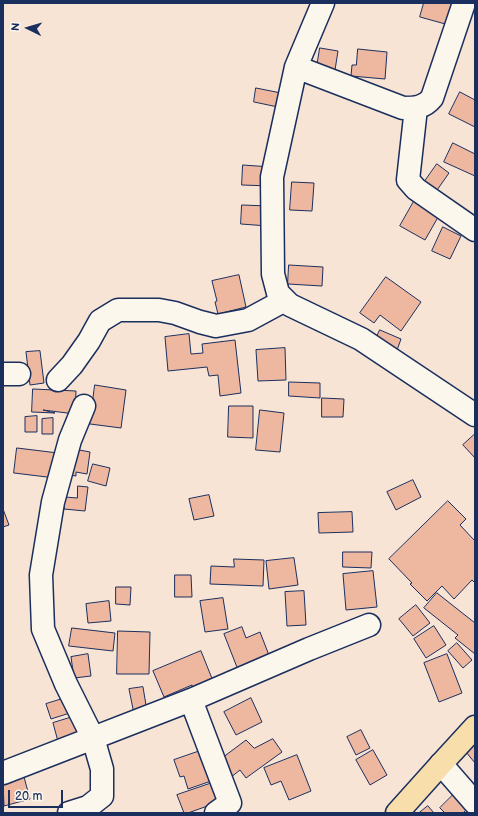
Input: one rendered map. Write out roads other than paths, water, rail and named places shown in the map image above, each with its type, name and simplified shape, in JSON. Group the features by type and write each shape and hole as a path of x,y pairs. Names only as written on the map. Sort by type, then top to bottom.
{"main road":[{"path":"397,813 475,727"}],"street":[{"path":"323,3 296,67 272,177 273,274 278,294 290,305 361,338 475,415"},
{"path":"296,67 403,108 416,108 427,104 432,98 464,3"},
{"path":"416,108 408,180 416,189 475,230"},
{"path":"58,380 72,365 89,341 100,321 118,310 159,310 216,326 248,320 285,300"},
{"path":"69,813 88,807 102,796 102,769 93,738 66,684 44,629 41,575 53,502 70,440 84,406"},
{"path":"3,773 191,700 368,625"},
{"path":"191,700 230,803 216,813"},
{"path":"441,764 475,804"}]}
